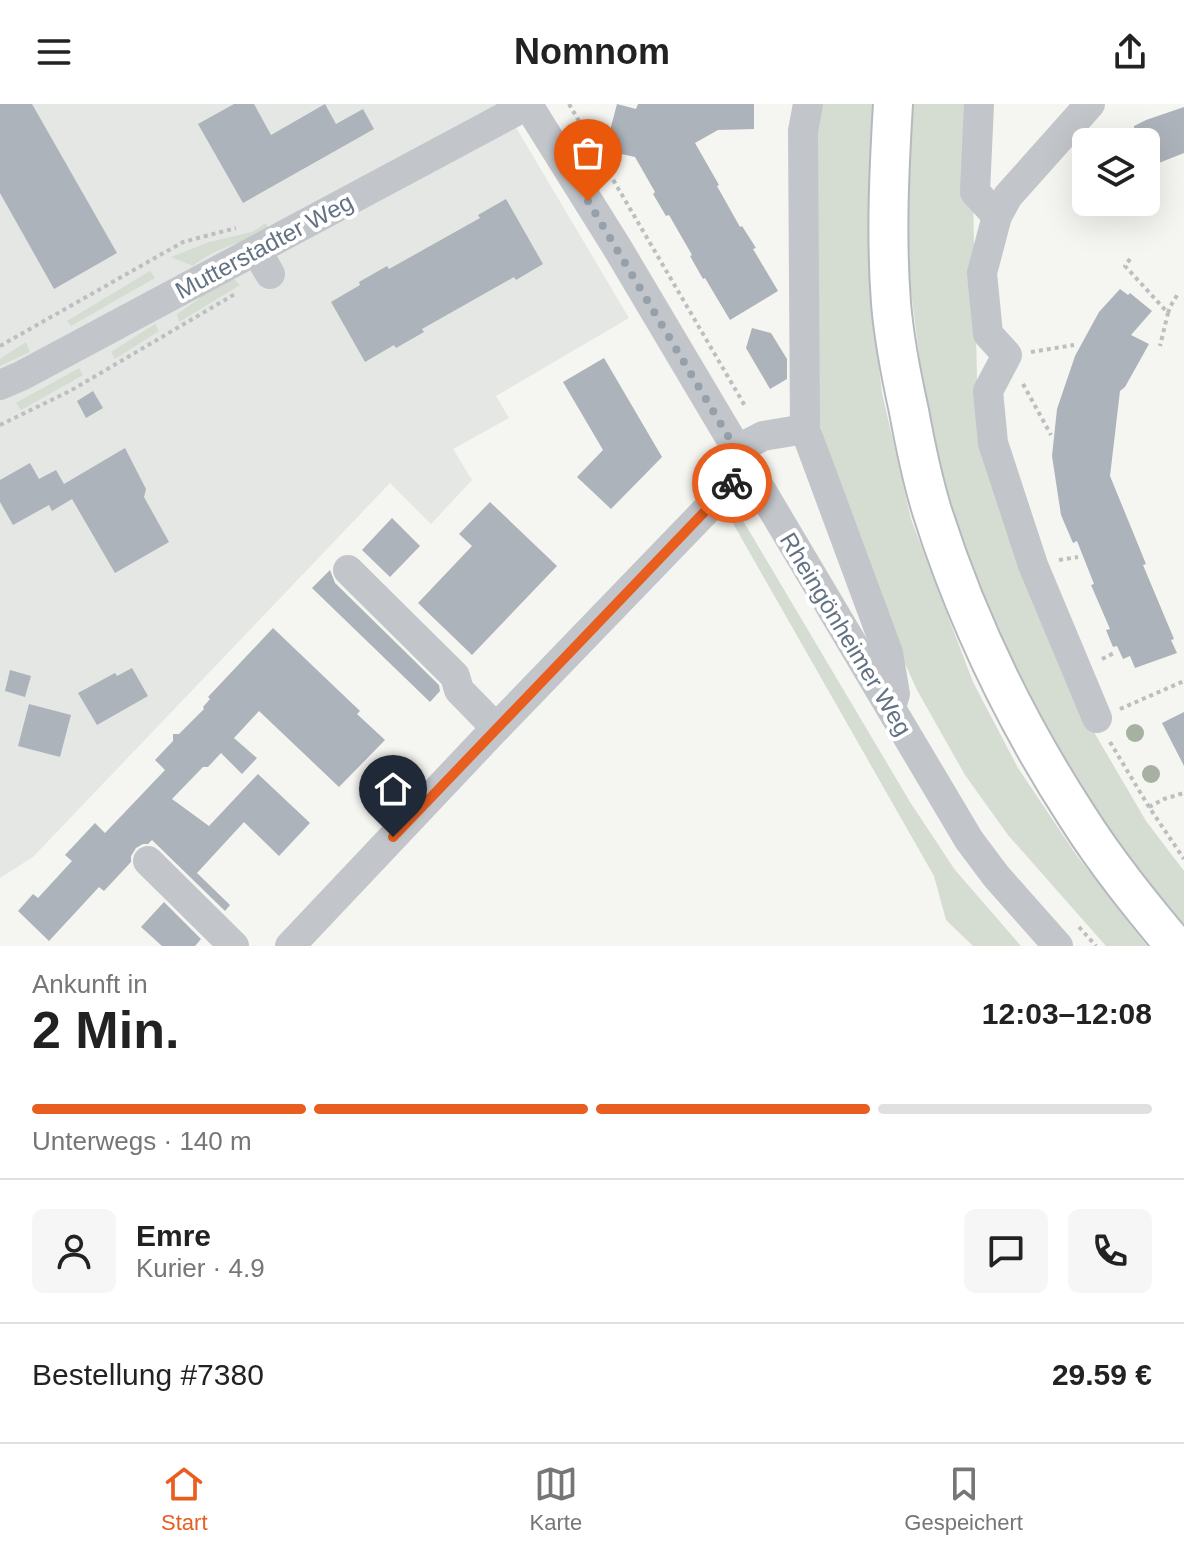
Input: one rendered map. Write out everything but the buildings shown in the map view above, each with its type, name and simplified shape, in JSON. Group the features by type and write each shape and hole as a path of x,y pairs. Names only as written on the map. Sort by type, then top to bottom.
{"main road":[{"path":"893,104 888,197 892,306 906,398 932,510 981,640 1047,768 1124,883 1175,946"}],"street":[{"name":"Mutterstadter Weg","path":"0,385 528,104"},
{"name":"Rheingönheimer Weg","path":"528,104 618,249 969,840 996,876 1058,946"},
{"path":"808,104 803,131 805,429 888,653 895,694 891,709"},
{"path":"979,104 975,192 997,216"},
{"path":"1090,104 1008,196 997,216 982,273 988,334 1007,355 988,391 993,443 1033,565 1097,718"},
{"path":"290,946 496,728 763,436 805,429"},
{"path":"348,570 455,676 459,690 496,728"},
{"path":"148,861 234,946"}],"path":[{"path":"0,346 183,242 255,250"},
{"path":"0,425 70,391 255,250"},
{"path":"1130,259 1125,266 1168,313"},
{"path":"1160,346 1170,307 1179,292"},
{"path":"1051,435 1007,355 1074,345"},
{"path":"1184,681 1097,718 1149,807 1184,859"},
{"path":"1149,807 1184,793"}],"shaded area":[{"path":"0,104 502,104 629,318 496,396 509,418 453,449 472,480 431,524 390,483 33,857 0,878"},
{"path":"819,104 873,104 868,228 872,310 882,393 911,519 973,682 1018,768 1077,856 1147,946 1106,946 1008,835 965,775 917,690 883,615 818,419 814,137"},
{"path":"911,104 971,104 978,426 1081,710 1146,821 1184,871 1184,925 1078,788 1008,661 966,556 927,416 910,284 908,209"},
{"path":"266,223 269,232 219,250 193,266 171,257 209,242 252,232"},
{"path":"150,271 155,278 71,326 67,321"},
{"path":"222,278 234,279 240,285 179,322 177,314 199,299 204,289"},
{"path":"155,324 159,331 115,359 111,352"},
{"path":"26,342 30,352 0,366 0,359"},
{"path":"79,368 83,375 21,410 16,403"},
{"path":"729,497 910,802 955,870 1021,946 973,946 946,920 934,876 722,504"}],"way so far":[{"path":"588,201 747,468 732,483"}],"route":[{"path":"393,837 732,483"}]}
